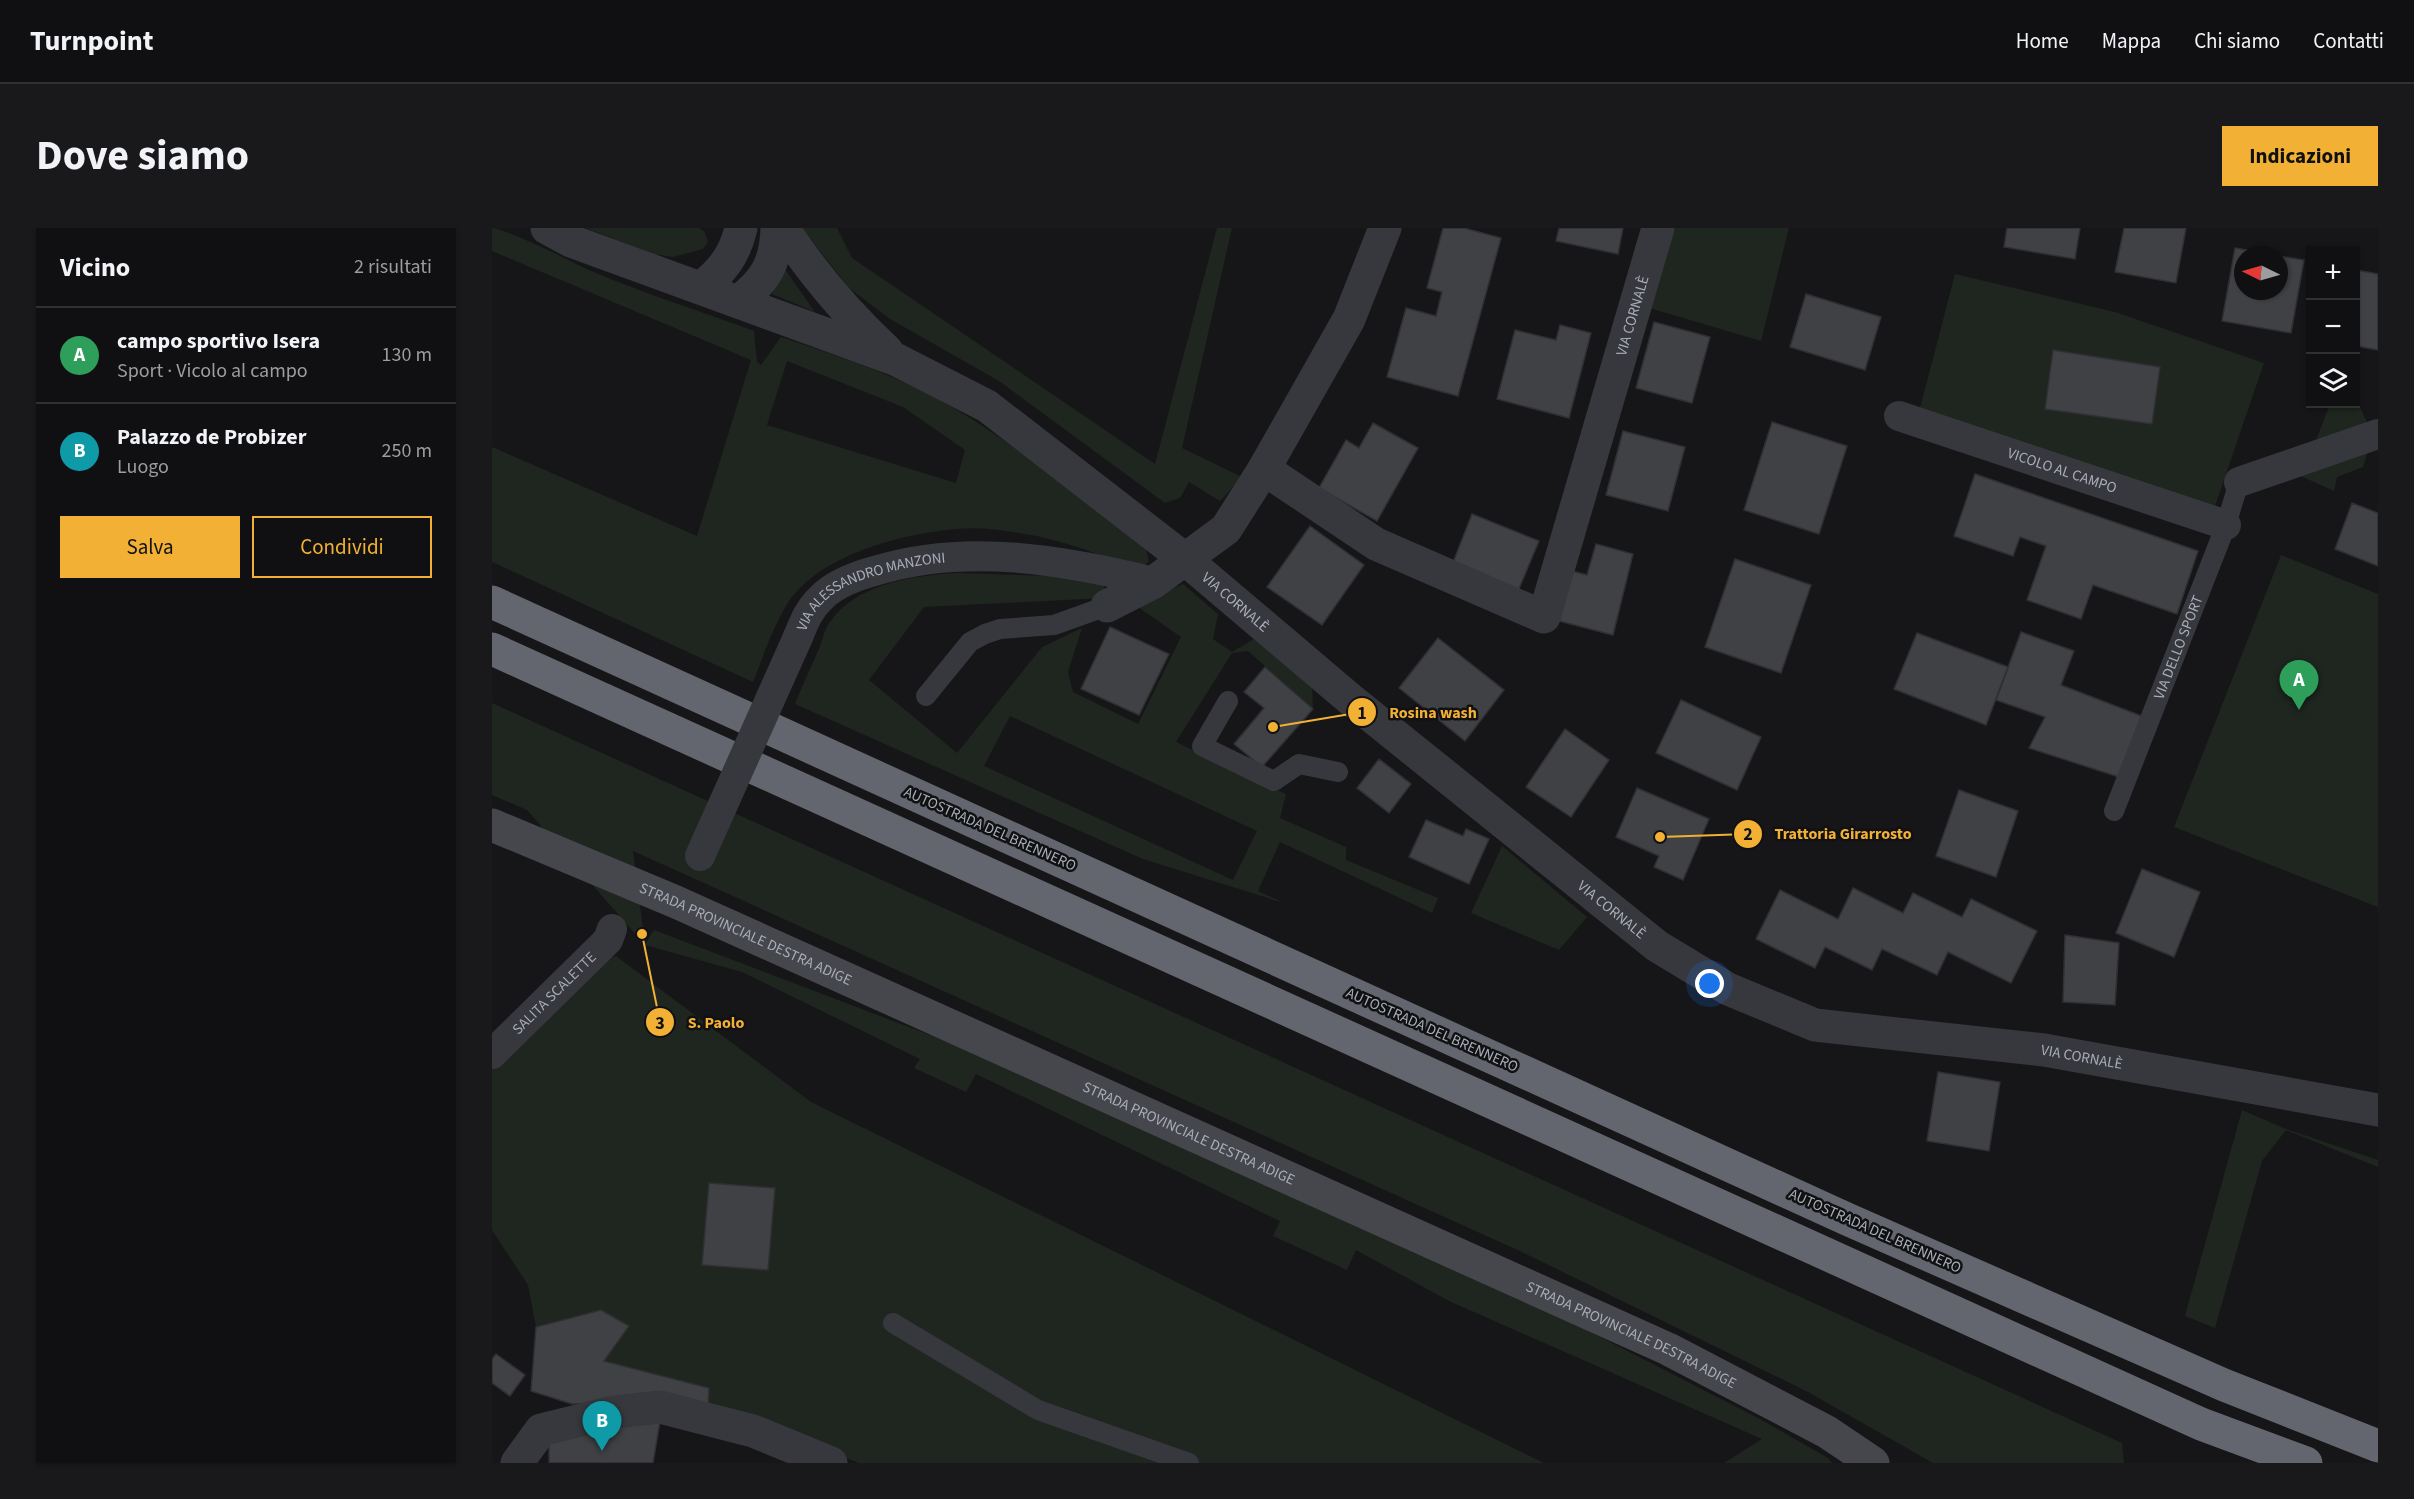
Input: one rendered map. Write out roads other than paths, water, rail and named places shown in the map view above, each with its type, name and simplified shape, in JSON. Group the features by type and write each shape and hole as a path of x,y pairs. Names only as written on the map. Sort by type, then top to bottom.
{"highway":[{"name":"AUTOSTRADA DEL BRENNERO","path":"492,602 1849,1220 2224,1385 2378,1446"},
{"path":"492,649 2201,1424 2306,1463"}],"main road":[{"name":"STRADA PROVINCIALE DESTRA ADIGE","path":"492,825 687,907 1668,1348 1827,1432 1873,1463"}],"street":[{"path":"547,228 571,241 897,360 987,406 1186,560 1154,582 1107,606"},
{"path":"700,288 719,273 732,256 741,228"},
{"path":"738,302 760,285 767,273 775,248 777,228"},
{"path":"783,228 806,263 836,301 897,360"},
{"name":"VIA CORNALÈ","path":"1385,228 1349,319 1264,469 1226,529 1186,560 1350,699 1657,946 1728,989 1815,1025 2044,1050 2378,1110"},
{"name":"VIA CORNALÈ","path":"1264,469 1376,544 1545,617 1658,228"},
{"name":"VICOLO AL CAMPO","path":"1899,416 2226,525"},
{"path":"2239,482 2378,434"},
{"name":"VIA ALESSANDRO MANZONI","path":"700,856 810,610 834,587 863,574 922,559 989,556 1084,566 1154,582"},
{"name":"SALITA SCALETTE","path":"492,1054 608,940 612,929"},
{"path":"517,1463 541,1430 614,1412 660,1407 753,1431 831,1463"},
{"path":"1827,1432 1849,1463"}],"lane":[{"name":"VIA DELLO SPORT","path":"2114,811 2226,525 2239,482"},
{"path":"926,696 970,642 985,634 1000,628 1054,625 1107,606"},
{"path":"1228,701 1202,746 1274,781 1299,764 1338,772"},
{"path":"893,1323 1038,1410 1189,1463"}],"place":[{"name":"campo sportivo Isera","path":"2299,710"},
{"name":"Rosina wash","path":"1273,727"},
{"name":"Trattoria Girarrosto","path":"1660,837"},
{"name":"S. Paolo","path":"642,934"},
{"name":"Palazzo de Probizer","path":"602,1451"}]}
